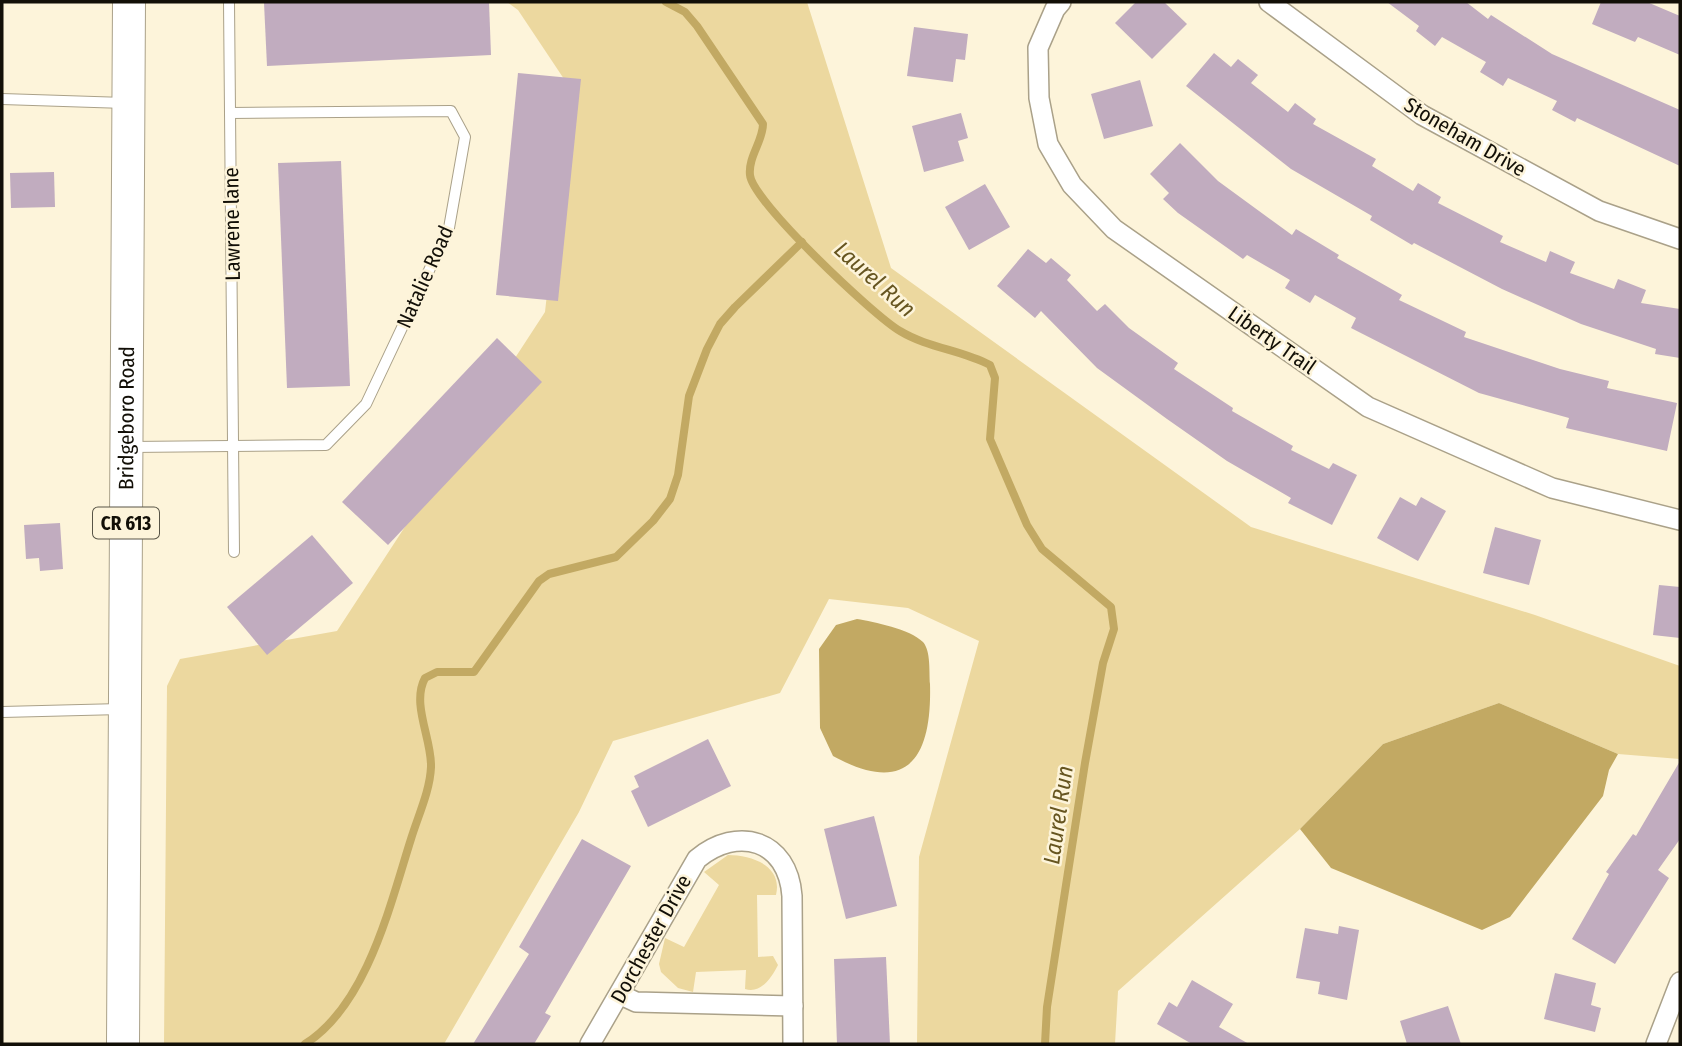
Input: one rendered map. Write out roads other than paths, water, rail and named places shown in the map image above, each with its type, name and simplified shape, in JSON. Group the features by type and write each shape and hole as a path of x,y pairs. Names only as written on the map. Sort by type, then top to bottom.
{"main road":[{"name":"Bridgeboro Road","path":"123,1044 130,2"}],"street":[{"name":"Liberty Trail","path":"1061,2 1055,9 1038,48 1039,99 1048,144 1072,185 1114,229 1368,407 1552,488 1680,520"},
{"name":"Stoneham Drive","path":"1269,2 1422,115 1600,211 1680,239"},
{"name":"Dorchester Drive","path":"590,1044 621,995 697,859 719,844 741,840 763,845 774,852 789,872 792,896 793,1044"},
{"path":"1656,1044 1680,982"},
{"path":"621,995 636,1002 793,1006"}],"lane":[{"name":"Lawrene lane","path":"229,2 234,552"},
{"path":"2,99 129,103"},
{"name":"Natalie Road","path":"127,447 326,445 366,404 449,228 465,137 451,111 230,113"},
{"path":"2,712 125,709"}],"waterway":[{"name":"Laurel Run","path":"666,2 685,12 697,26 763,124 751,162 750,175 756,189 791,232 866,304 900,331 990,365 995,378 990,439 1027,525 1042,549 1111,607 1114,629 1103,663 1085,763 1047,1007 1045,1044"},
{"path":"305,1044 326,1027 345,1005 385,923 430,776 430,756 420,699 425,678 437,672 474,672 539,581 549,574 616,557 653,521 670,499 678,475 689,396 720,324 802,242"}]}
